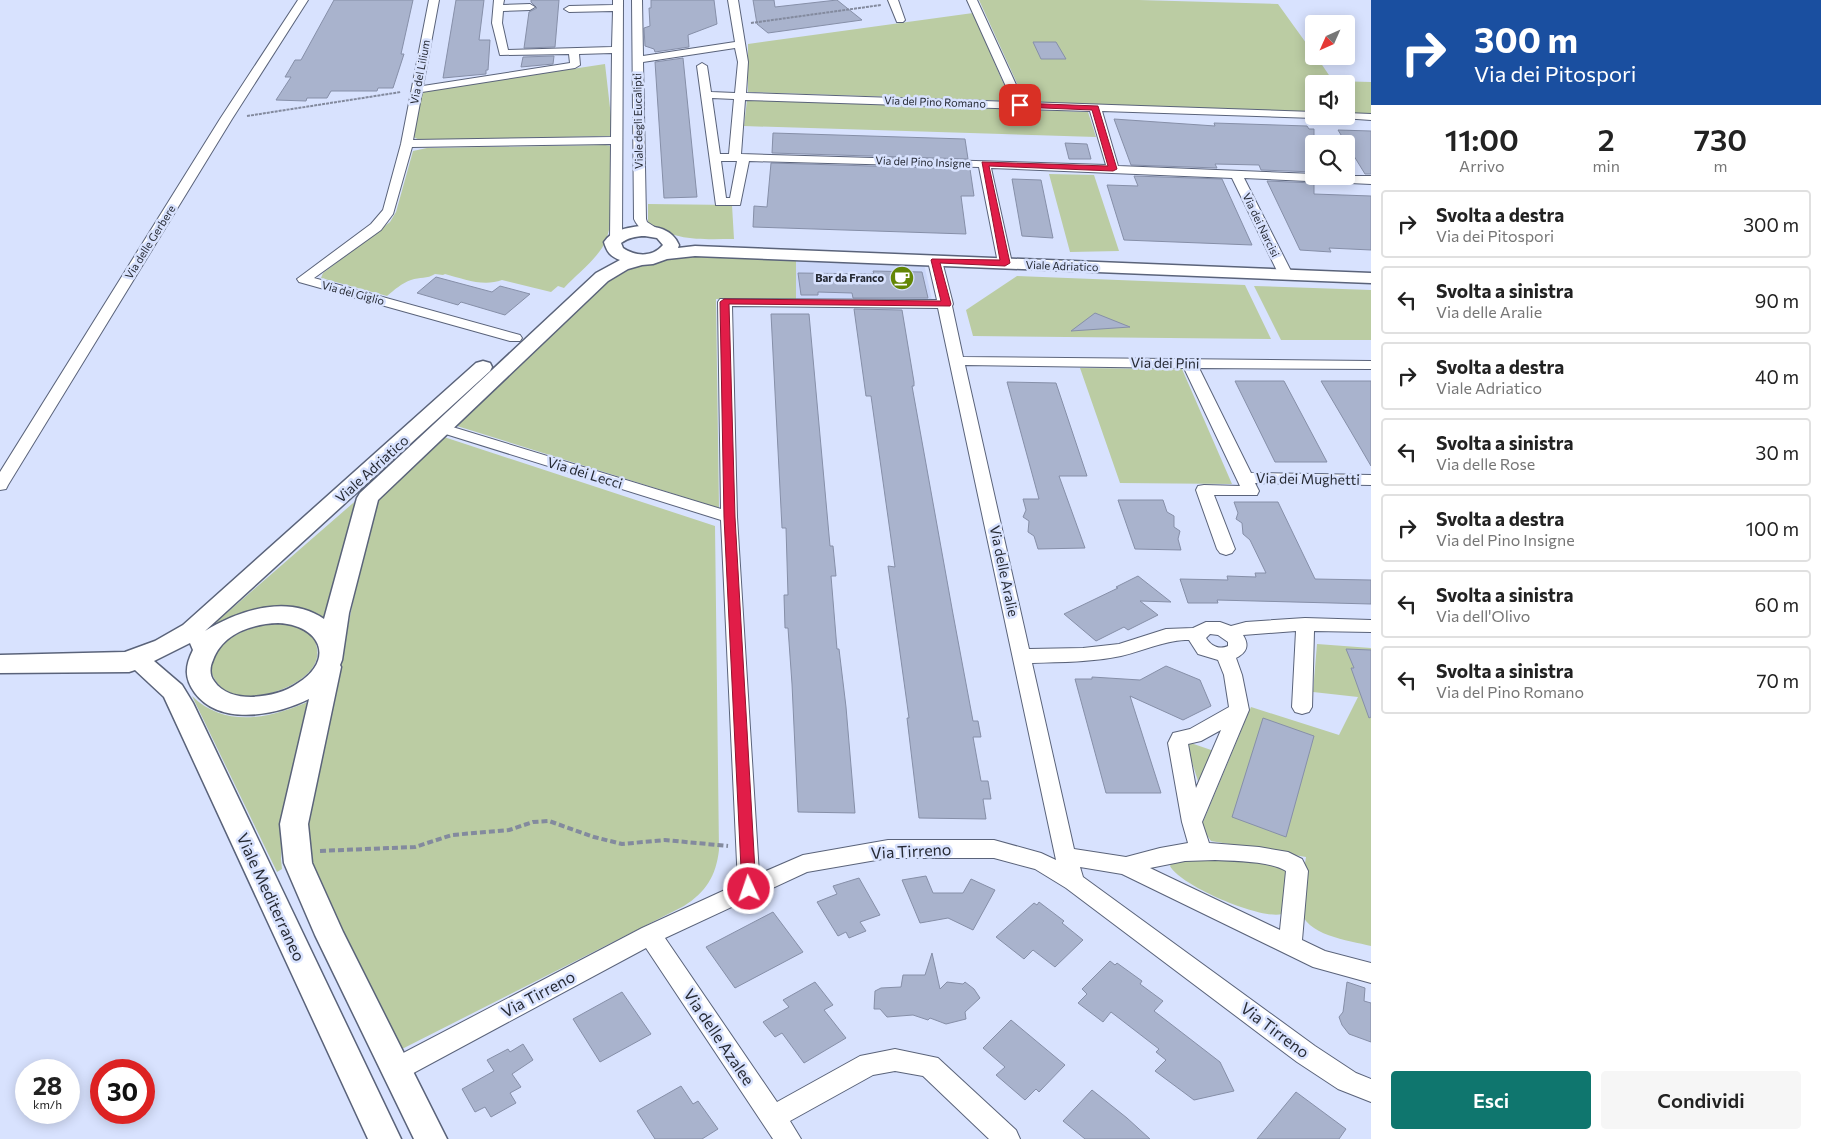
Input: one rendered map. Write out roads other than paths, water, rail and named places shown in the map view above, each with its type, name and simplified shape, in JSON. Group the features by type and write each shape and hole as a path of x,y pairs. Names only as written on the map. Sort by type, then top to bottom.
{"street":[{"name":"Via delle Gerbere","path":"0,485 226,119 303,0"},
{"name":"Via del Lilium","path":"407,144 434,0"},
{"name":"Viale degli Eucalipti","path":"637,0 640,219 642,224 662,235"},
{"path":"702,66 716,157 720,202 736,202 741,173 739,157 739,96 743,62 733,0"},
{"path":"972,0 1020,105"},
{"path":"894,1 900,20"},
{"path":"530,7 498,4 497,23 504,53 619,50"},
{"path":"569,9 618,4"},
{"name":"Viale degli Eucalipti","path":"615,243 618,140 618,4"},
{"path":"637,60 740,44"},
{"path":"416,90 575,64 574,52"},
{"name":"Via del Pino Romano","path":"706,95 1305,115"},
{"path":"1095,108 1113,169"},
{"path":"1355,116 1371,117"},
{"path":"407,144 618,140"},
{"name":"Via del Giglio","path":"407,144 389,211 384,219 376,227 304,280 515,338"},
{"name":"Via del Pino Insigne","path":"716,157 984,164 1371,180"},
{"path":"984,164 1004,258"},
{"path":"717,173 741,173"},
{"name":"Via dei Narcisi","path":"1236,174 1283,269"},
{"name":"Viale Adriatico","path":"141,662 179,639 203,621 515,338 602,264 615,243 630,232 640,231 688,241 1004,258 1283,269 1371,267"},
{"path":"662,235 671,245 664,254"},
{"path":"615,243 620,255 628,258 643,259"},
{"name":"Viale Adriatico","path":"331,652 368,498 602,277 622,265 664,254 695,251 936,260 1004,258"},
{"name":"Via delle Aralie","path":"936,260 1065,856 1074,882"},
{"name":"Viale Adriatico","path":"1283,269 1371,278"},
{"path":"749,889 730,517 724,302 946,304"},
{"name":"Via dei Pini","path":"959,361 1371,365"},
{"name":"Via dei Mughetti","path":"1190,364 1251,491 1204,490 1226,549"},
{"name":"Via dei Lecci","path":"441,428 730,517"},
{"name":"Via dei Mughetti","path":"1245,478 1371,480"},
{"path":"0,664 141,662 187,650 214,638 232,626 252,618 273,615 293,616 311,622 324,632 331,652 294,824 297,856 307,885 322,918 431,1139"},
{"path":"1302,707 1305,624"},
{"path":"1230,633 1238,645 1234,652 1225,655 1216,654 1204,649 1197,641 1197,635 1202,630 1212,627 1230,633 1252,627 1305,624 1371,626"},
{"path":"1023,656 1069,655 1120,650 1165,634 1184,633 1197,635"},
{"path":"208,693 200,680 198,666 204,651 214,638"},
{"path":"141,662 180,677 224,702 243,706 273,703 288,699 308,689 322,675 331,652"},
{"path":"1192,822 1239,710 1233,674 1225,655"},
{"name":"Viale Mediterraneo","path":"141,662 173,691 181,702 385,1139"},
{"path":"1200,851 1192,822 1178,743 1180,738 1194,736 1239,710"},
{"name":"Via Tirreno","path":"397,1069 650,935 804,864 888,849 994,849 1042,862 1074,882 1306,1054 1347,1081 1371,1092"},
{"path":"1126,866 1170,854 1200,851 1230,852 1276,858 1294,865 1297,871 1290,945"},
{"path":"1065,856 1126,866 1322,960 1371,973"},
{"name":"Via delle Azalee","path":"650,935 788,1139"},
{"path":"774,1117 869,1064 895,1060 930,1066 1008,1139"}],"place":[{"name":"Bar da Franco","path":"902,278"}]}
